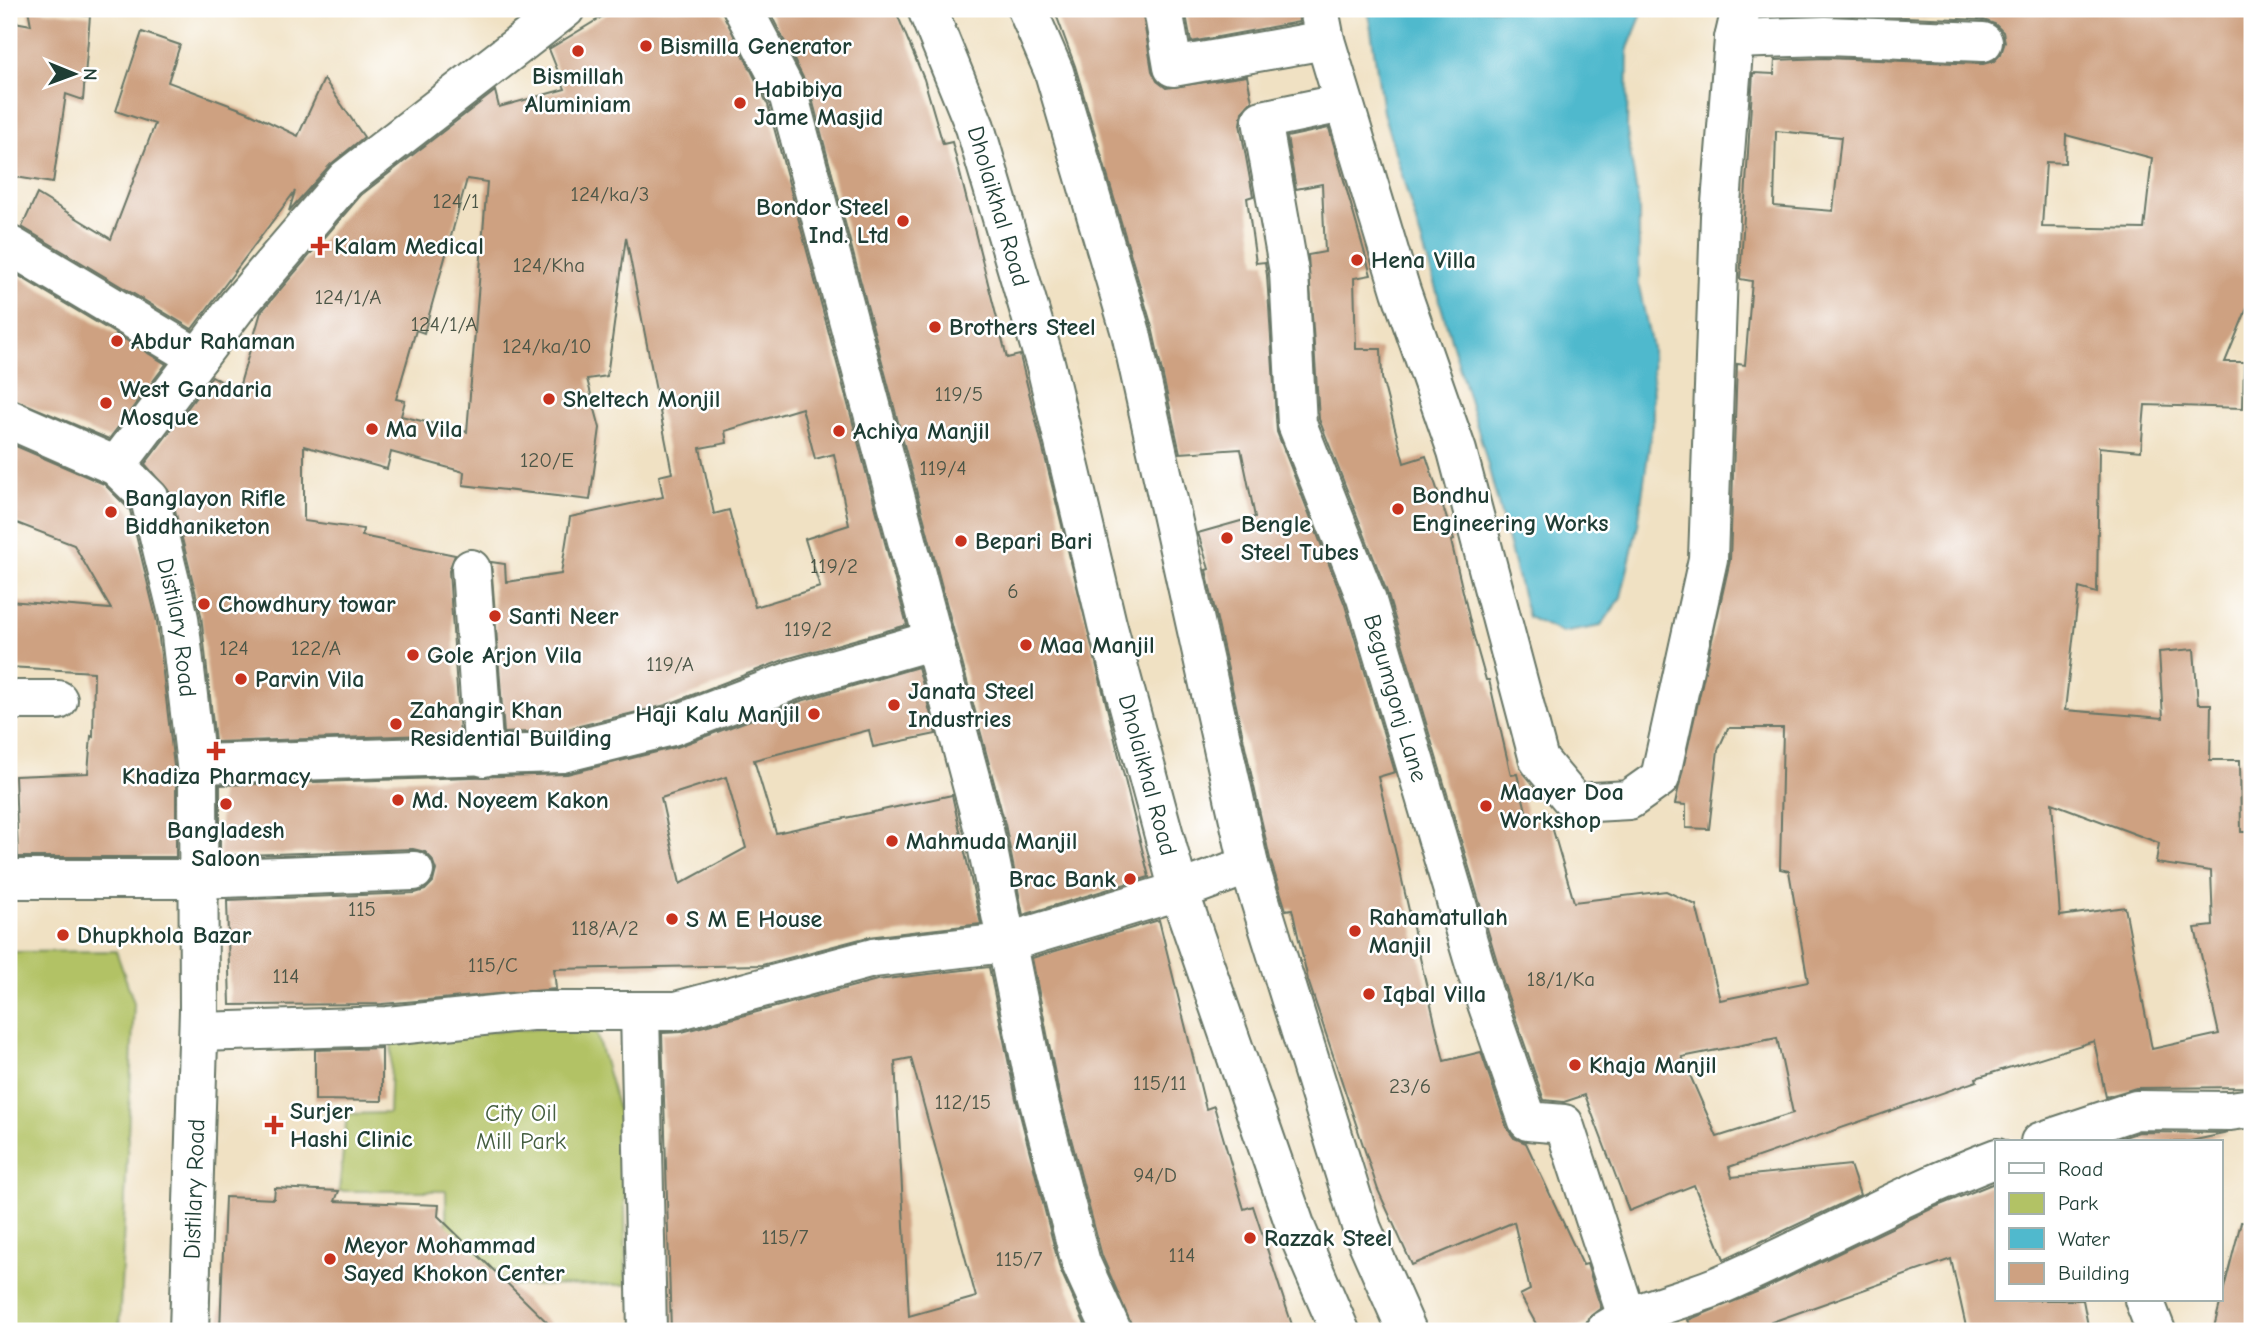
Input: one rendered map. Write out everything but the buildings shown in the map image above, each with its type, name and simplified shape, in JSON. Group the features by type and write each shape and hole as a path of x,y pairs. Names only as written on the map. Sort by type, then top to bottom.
{"street":[{"path":"116,466 238,304 346,179 565,9"},
{"path":"743,9 789,97 984,830 1037,1094 1081,1263 1111,1331"},
{"name":"Dholaikhal Road","path":"927,9 975,127 1046,366 1107,624 1178,891 1297,1231 1340,1331"},
{"path":"1027,9 1054,72 1130,333 1250,865 1362,1229 1407,1331"},
{"path":"1163,9 1173,67 1322,24 1343,103 1401,291 1457,451 1539,760 1575,803 1629,800 1660,778 1709,559 1720,216 1738,24 1825,36 1983,42"},
{"name":"Begumgonj Lane","path":"1343,103 1262,120 1289,272 1297,424 1366,598 1483,992 1528,1121 1564,1124 1616,1324"},
{"path":"10,246 198,358"},
{"name":"Distilary Road","path":"9,419 116,466 150,499 161,532 178,618 196,764 199,1032 189,1331"},
{"path":"471,569 484,757"},
{"path":"196,764 562,753 672,726 794,680 934,640"},
{"path":"9,700 58,700"},
{"path":"199,1032 388,1026 531,1011 676,1011 873,958 1005,943 1178,891 1250,865"},
{"path":"9,879 197,879 414,871"},
{"path":"639,1011 647,1331"},
{"path":"2052,1140 2096,1133 2136,1110 2230,1111 2252,1108"},
{"path":"1616,1324 1719,1285 1935,1181 1995,1159"},
{"path":"2145,1302 2156,1331"}],"green space":[{"path":"116,951 134,1003 119,1331 9,1331 9,952"},
{"name":"City Oil Mill Park","path":"594,1026 624,1130 626,1285 447,1286 446,1191 339,1191 347,1114 389,1113 392,1036"}],"water":[{"path":"1368,9 1644,9 1628,48 1627,132 1639,208 1639,286 1652,348 1653,418 1638,525 1621,597 1601,626 1562,633 1528,617 1482,443 1383,112"}],"place":[{"name":"Bismilla Generator","path":"646,46"},
{"name":"Bismillah Aluminiam","path":"578,51"},
{"name":"Habibiya Jame Masjid","path":"740,103"},
{"name":"Bondor Steel Ind. Ltd","path":"903,221"},
{"name":"Kalam Medical","path":"320,246"},
{"name":"Hena Villa","path":"1357,260"},
{"name":"Brothers Steel","path":"935,327"},
{"name":"Abdur Rahaman","path":"117,341"},
{"name":"Sheltech Monjil","path":"549,399"},
{"name":"West Gandaria Mosque","path":"106,403"},
{"name":"Ma Vila","path":"372,429"},
{"name":"Achiya Manjil","path":"839,431"},
{"name":"Bondhu Engineering Works","path":"1398,509"},
{"name":"Banglayon Rifle Biddhaniketon","path":"111,512"},
{"name":"Bengle Steel Tubes","path":"1227,538"},
{"name":"Bepari Bari","path":"961,541"},
{"name":"Chowdhury towar","path":"204,604"},
{"name":"Santi Neer","path":"495,616"},
{"name":"Maa Manjil","path":"1026,645"},
{"name":"Gole Arjon Vila","path":"413,655"},
{"name":"Parvin Vila","path":"241,679"},
{"name":"Janata Steel Industries","path":"894,705"},
{"name":"Haji Kalu Manjil","path":"814,714"},
{"name":"Zahangir Khan Residential Building","path":"396,724"},
{"name":"Khadiza Pharmacy","path":"216,751"},
{"name":"Md. Noyeem Kakon","path":"398,800"},
{"name":"Bangladesh Saloon","path":"226,804"},
{"name":"Maayer Doa Workshop","path":"1486,806"},
{"name":"Mahmuda Manjil","path":"892,841"},
{"name":"Brac Bank","path":"1130,879"},
{"name":"S M E House","path":"672,919"},
{"name":"Rahamatullah Manjil","path":"1355,931"},
{"name":"Dhupkhola Bazar","path":"63,935"},
{"name":"Iqbal Villa","path":"1369,994"},
{"name":"Khaja Manjil","path":"1575,1065"},
{"name":"Surjer Hashi Clinic","path":"274,1125"},
{"name":"Razzak Steel","path":"1250,1238"},
{"name":"Meyor Mohammad Sayed Khokon Center","path":"330,1259"}]}
